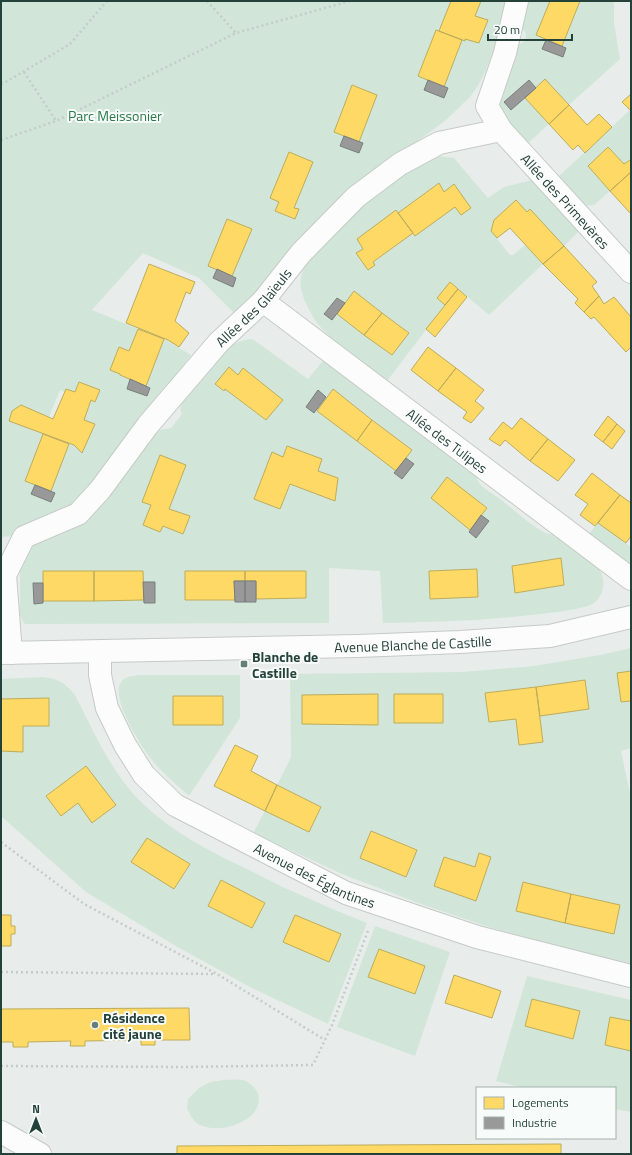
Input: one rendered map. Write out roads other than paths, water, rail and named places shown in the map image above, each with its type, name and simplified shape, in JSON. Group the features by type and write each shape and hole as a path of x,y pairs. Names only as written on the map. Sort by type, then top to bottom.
{"street":[{"path":"501,130 487,106 505,53 517,1"},
{"name":"Allée des Primevères","path":"501,130 631,272"},
{"name":"Allée des Glaïeuls","path":"6,653 5,575 24,537 78,514 100,490 148,425 219,342 263,301 301,254 356,197 400,164 439,143 501,130"},
{"name":"Allée des Tulipes","path":"263,301 631,579"},
{"name":"Avenue Blanche de Castille","path":"6,653 100,652 460,642 550,636 631,617"},
{"name":"Avenue des Églantines","path":"100,652 100,675 107,708 125,746 144,775 175,806 346,893 477,937 631,976"},
{"path":"1,1132 40,1154"}],"place":[{"name":"Blanche de Castille","path":"244,664"},
{"name":"Résidence cité jaune","path":"95,1025"}],"park label":[{"name":"Parc Meissonier","path":"115,115"}]}
